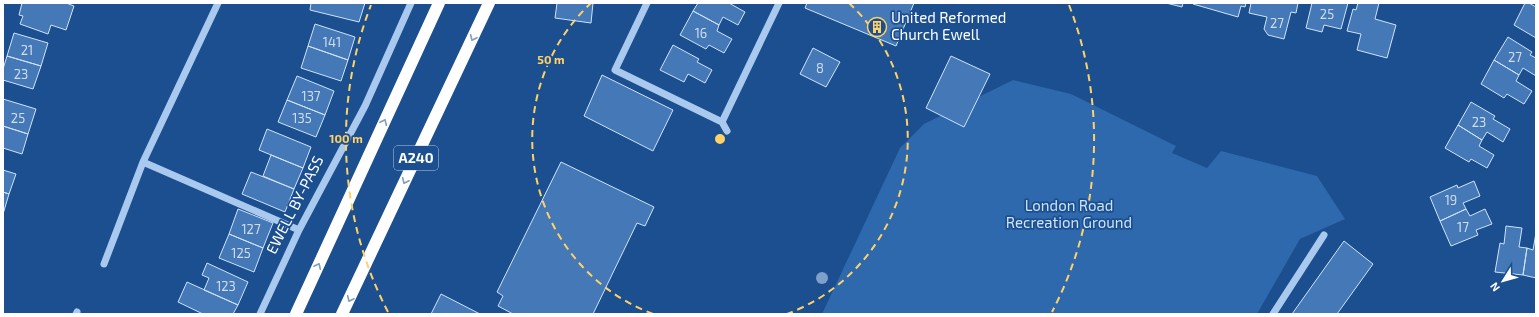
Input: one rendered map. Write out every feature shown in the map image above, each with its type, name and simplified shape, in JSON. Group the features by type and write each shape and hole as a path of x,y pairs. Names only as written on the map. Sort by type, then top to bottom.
{"highway":[{"name":"A240","path":"296,314 439,3"},
{"name":"A240","path":"342,314 489,3"}],"street":[{"path":"104,264 143,162 218,3"},
{"name":"EWELL BY-PASS","path":"260,314 300,230 365,106 411,3"},
{"path":"647,3 615,70 722,122 727,131"},
{"path":"722,122 734,100 779,3"},
{"path":"143,162 300,230"},
{"path":"1273,314 1324,235"}],"green space":[{"name":"London Road Recreation Ground","path":"1013,80 1071,94 1176,146 1172,153 1207,168 1221,151 1317,176 1345,219 1300,239 1257,314 822,314 900,148 924,124"}],"building":[{"path":"22,3 66,3 74,6 66,30 51,25 48,34 20,24 23,16 19,15"},
{"path":"311,3 365,3 359,22 310,10"},
{"path":"557,3 593,3 591,23 555,18"},
{"path":"698,3 729,3 745,12 738,25 723,17 719,25 693,11"},
{"name":"United Reformed Church Ewell","path":"807,3 914,3 896,46 805,8"},
{"path":"1166,3 1183,3 1182,7"},
{"path":"1246,3 1245,7 1241,6 1238,17 1193,4"},
{"path":"1251,3 1298,3 1296,13 1291,12 1284,39 1268,35 1264,29 1267,17 1249,13"},
{"path":"1312,3 1348,3 1341,29 1324,25 1322,32 1306,28"},
{"path":"1358,3 1379,3 1375,19 1396,25 1387,58 1357,50 1361,34 1347,31 1353,9 1356,10"},
{"path":"1525,3 1529,3 1536,7 1536,38 1514,25"},
{"path":"693,11 719,25 717,31 732,39 724,53 709,45 706,49 680,35"},
{"path":"315,24 355,37 348,60 308,46"},
{"path":"14,33 48,43 41,66 7,56"},
{"path":"1508,37 1532,52 1530,55 1536,58 1536,76 1523,68 1519,75 1494,60"},
{"path":"673,45 699,59 697,62 712,70 705,83 688,74 684,82 660,70"},
{"path":"308,46 348,60 341,81 301,68"},
{"path":"813,48 840,62 826,87 800,74"},
{"path":"7,56 41,66 33,89 3,80 3,69"},
{"path":"951,56 990,74 964,127 926,108"},
{"path":"1494,60 1519,75 1516,81 1532,91 1524,104 1507,94 1504,98 1481,84"},
{"path":"602,75 673,110 653,151 584,116"},
{"path":"297,76 334,91 325,115 287,100"},
{"path":"3,99 36,109 28,134 3,126"},
{"path":"287,100 325,115 316,137 278,122"},
{"path":"1471,102 1495,116 1493,119 1510,129 1503,142 1487,132 1482,140 1458,125"},
{"path":"1458,125 1482,140 1479,146 1494,155 1487,168 1471,159 1469,162 1445,148"},
{"path":"3,126 28,134 22,154 3,148"},
{"path":"267,129 311,147 303,168 259,150"},
{"path":"271,155 303,168 294,189 263,176"},
{"path":"561,162 654,207 645,226 637,223 593,314 513,314 498,306 503,296 497,292"},
{"path":"3,170 16,174 9,194 3,192"},
{"path":"251,172 294,189 285,212 242,194"},
{"path":"1474,181 1480,196 1463,203 1466,209 1440,221 1430,197 1457,185 1458,188"},
{"path":"3,192 9,194 3,214"},
{"path":"238,209 273,223 263,248 229,234"},
{"path":"1466,209 1470,216 1485,209 1492,224 1476,230 1478,235 1451,246 1440,221"},
{"path":"1506,226 1522,228 1519,247 1527,248 1523,275 1495,272 1500,243 1504,244"},
{"path":"1536,233 1536,278 1523,275 1527,248 1533,250"},
{"path":"229,234 263,248 254,272 219,258"},
{"path":"1344,241 1373,264 1337,314 1292,314"},
{"path":"207,263 248,282 238,305 204,290 209,278 202,275"},
{"path":"187,282 238,305 233,314 203,314 178,302"},
{"path":"441,294 480,314 431,314"}],"place":[{"name":"United Reformed Church Ewell","path":"877,27"}]}
